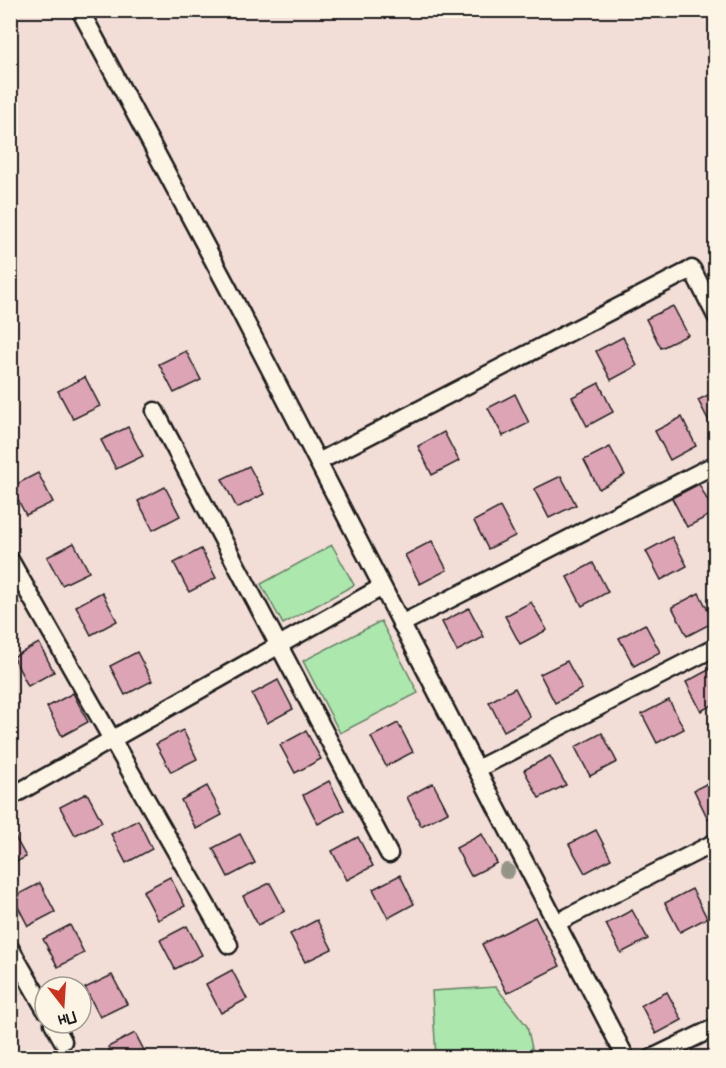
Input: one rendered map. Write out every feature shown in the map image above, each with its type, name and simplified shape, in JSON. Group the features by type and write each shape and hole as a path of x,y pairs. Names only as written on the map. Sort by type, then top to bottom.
{"street":[{"path":"80,10 228,288 626,1058"},
{"path":"318,462 692,269 716,316"},
{"path":"155,411 389,854"},
{"path":"401,624 716,464"},
{"path":"10,560 229,945"},
{"path":"10,797 382,587"},
{"path":"477,769 716,647"},
{"path":"556,923 716,842"},
{"path":"10,948 33,989"},
{"path":"652,1058 716,1027"},
{"path":"60,1035 63,1041"}],"green space":[{"path":"332,545 354,585 283,624 261,584"},
{"path":"381,621 418,693 340,733 303,661"},
{"path":"496,987 527,1026 534,1057 436,1057 432,991"}],"building":[{"path":"673,306 688,335 661,348 646,319"},
{"path":"623,337 637,366 611,380 596,351"},
{"path":"186,351 201,380 174,393 159,364"},
{"path":"85,377 100,406 73,419 58,391"},
{"path":"599,383 613,412 587,426 572,397"},
{"path":"716,391 716,427 713,429 698,400"},
{"path":"515,394 529,423 503,436 488,408"},
{"path":"682,417 696,446 670,460 655,431"},
{"path":"128,427 143,456 116,469 101,440"},
{"path":"444,432 459,461 432,475 418,446"},
{"path":"610,447 625,475 599,489 584,460"},
{"path":"249,466 264,494 237,508 222,479"},
{"path":"38,473 53,502 26,515 11,487"},
{"path":"561,476 576,505 549,518 534,489"},
{"path":"699,484 714,513 687,527 672,498"},
{"path":"165,487 180,516 153,530 138,501"},
{"path":"500,507 515,536 488,549 474,521"},
{"path":"672,537 687,566 661,580 646,551"},
{"path":"432,541 447,570 420,584 405,555"},
{"path":"74,543 89,572 62,585 47,557"},
{"path":"201,549 216,578 189,592 174,563"},
{"path":"593,563 608,592 582,606 567,577"},
{"path":"10,588 19,605 10,610"},
{"path":"102,592 117,621 91,635 76,606"},
{"path":"699,593 714,622 687,636 672,607"},
{"path":"531,602 547,630 520,644 505,616"},
{"path":"469,608 484,637 457,651 442,622"},
{"path":"645,624 660,652 634,666 619,638"},
{"path":"39,643 54,672 28,686 13,657"},
{"path":"137,652 152,681 125,695 110,666"},
{"path":"567,661 582,689 555,703 540,674"},
{"path":"712,668 716,674 716,703 701,711 686,682"},
{"path":"278,680 293,709 267,723 252,694"},
{"path":"515,688 530,717 504,731 489,702"},
{"path":"73,693 88,722 62,736 47,707"},
{"path":"669,700 684,729 657,743 642,714"},
{"path":"398,723 413,752 386,766 371,737"},
{"path":"183,730 197,759 171,772 156,744"},
{"path":"306,731 321,759 295,773 280,745"},
{"path":"602,733 617,762 590,776 575,747"},
{"path":"550,756 566,785 539,798 524,770"},
{"path":"716,779 716,815 708,819 694,790"},
{"path":"329,781 344,810 318,824 303,795"},
{"path":"433,783 448,812 421,826 407,797"},
{"path":"207,786 222,815 196,829 181,800"},
{"path":"87,793 102,822 75,835 60,807"},
{"path":"138,820 152,849 126,863 111,834"},
{"path":"10,828 26,857 10,865"},
{"path":"596,830 611,859 585,873 569,844"},
{"path":"240,834 255,863 228,877 213,848"},
{"path":"482,834 497,863 471,876 456,848"},
{"path":"358,837 373,866 347,880 332,851"},
{"path":"400,875 414,904 388,918 373,889"},
{"path":"170,877 185,906 158,920 143,891"},
{"path":"40,883 55,912 28,926 13,897"},
{"path":"270,883 285,911 258,925 243,896"},
{"path":"692,889 707,918 680,932 665,903"},
{"path":"632,910 648,939 621,953 606,924"},
{"path":"535,917 560,966 507,993 482,944"},
{"path":"317,920 332,949 305,962 290,934"},
{"path":"70,925 84,953 58,967 43,939"},
{"path":"187,926 202,955 175,969 160,940"},
{"path":"232,970 247,999 221,1013 206,984"},
{"path":"112,975 127,1004 100,1017 93,1003 93,984"},
{"path":"10,980 19,995 10,1000"},
{"path":"667,992 682,1020 656,1034 641,1005"},
{"path":"135,1033 148,1058 114,1058 108,1047"}]}
